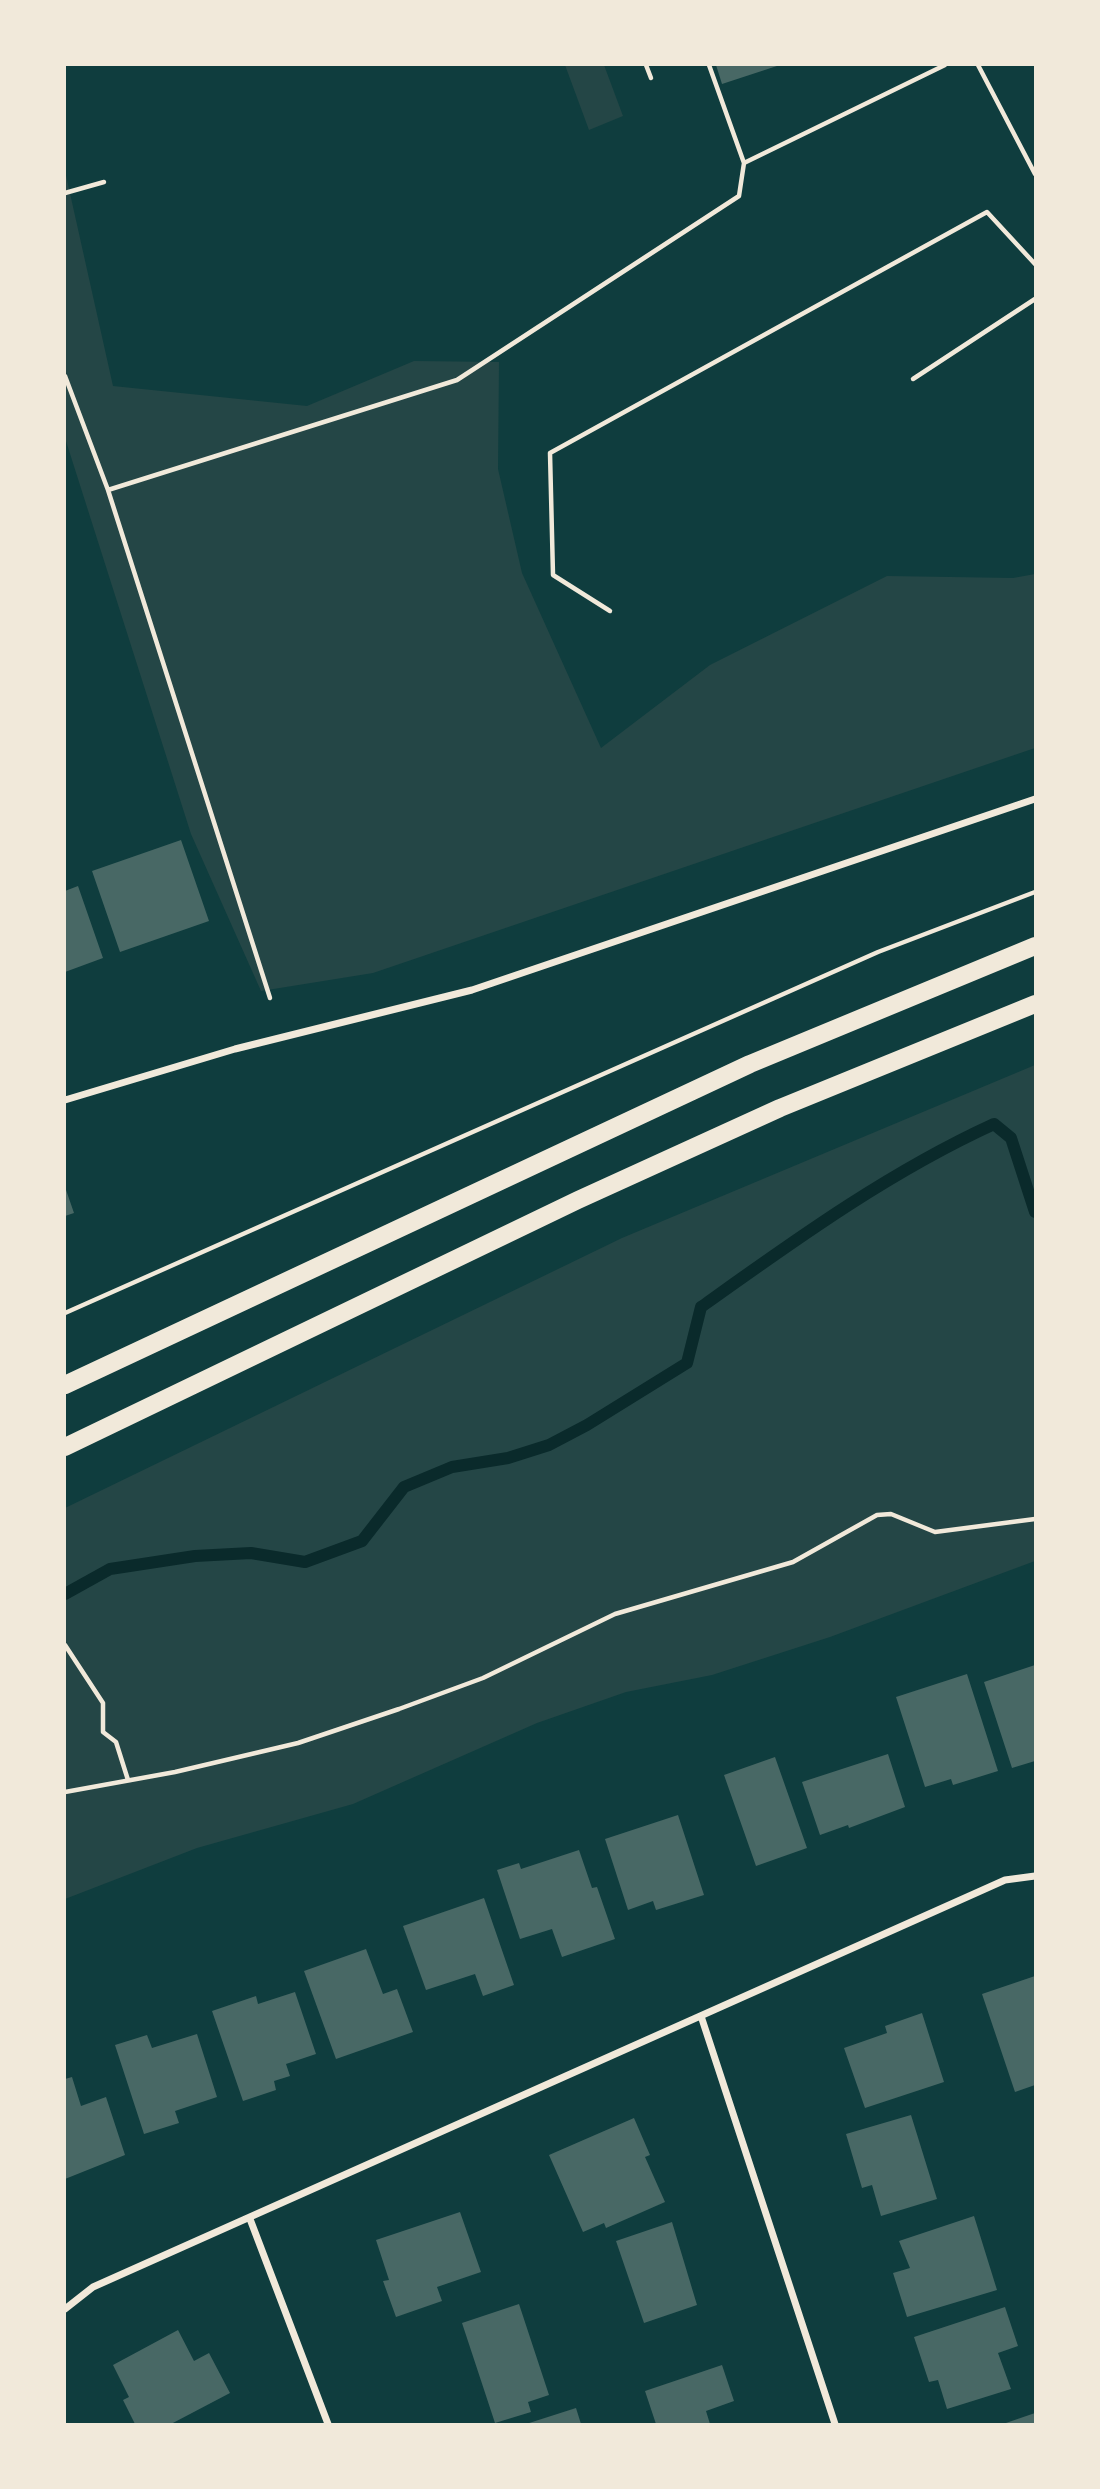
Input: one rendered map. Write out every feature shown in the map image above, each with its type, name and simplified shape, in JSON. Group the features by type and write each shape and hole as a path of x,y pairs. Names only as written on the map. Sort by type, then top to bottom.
{"main road":[{"path":"65,1385 713,1081 1035,946"},
{"path":"65,1447 616,1182 780,1108 1035,1004"}],"street":[{"path":"65,1100 234,1049 472,990 1035,799"},
{"path":"65,2309 93,2287 1005,1880 1035,1876"},
{"path":"701,2016 835,2424"},
{"path":"250,2219 328,2424"}],"path":[{"path":"646,65 651,78"},
{"path":"108,490 457,380 739,196 744,163 709,65"},
{"path":"744,163 945,65"},
{"path":"978,65 1035,174"},
{"path":"65,193 104,182"},
{"path":"610,611 553,575 550,453 987,212 1035,264"},
{"path":"913,379 1035,299"},
{"path":"65,376 108,490 270,998"},
{"path":"65,1313 878,952 1035,891"},
{"path":"65,1792 299,1743 399,1709 483,1678 615,1614 793,1562 877,1514 891,1514 935,1532 1035,1518"},
{"path":"65,1645 103,1703 103,1731 116,1742 128,1780"}],"shaded area":[{"path":"565,65 604,65 623,116 589,130"},
{"path":"65,171 113,386 307,406 414,361 499,362 498,469 522,573 601,748 710,665 887,576 1013,578 1035,574 1035,748 373,973 261,991 191,834 65,438"},
{"path":"1035,1065 1035,1561 830,1637 712,1675 626,1692 537,1723 353,1804 197,1848 65,1899 65,1508 622,1238"}],"building":[{"path":"716,65 780,65 722,84"},
{"path":"181,840 209,921 120,952 92,871"},
{"path":"78,886 103,958 65,972 65,891"},
{"path":"65,1187 74,1213 65,1216"},
{"path":"1035,1665 1035,1761 1012,1768 984,1682"},
{"path":"967,1674 998,1771 953,1785 951,1779 925,1787 896,1697"},
{"path":"888,1754 905,1807 849,1828 848,1825 820,1835 802,1782"},
{"path":"775,1757 807,1848 756,1866 724,1775"},
{"path":"678,1815 704,1895 656,1910 653,1901 628,1910 605,1839"},
{"path":"579,1850 592,1888 597,1887 615,1939 562,1957 552,1929 520,1939 497,1870 519,1863 521,1869"},
{"path":"484,1898 514,1985 483,1996 475,1974 426,1990 403,1926"},
{"path":"366,1949 383,1994 397,1989 413,2032 336,2059 304,1971"},
{"path":"1035,1976 1035,2085 1015,2092 982,1994"},
{"path":"295,1992 316,2054 286,2064 290,2076 274,2081 276,2090 243,2101 212,2011 256,1996 258,2004"},
{"path":"922,2013 944,2082 865,2108 844,2048 887,2033 885,2026"},
{"path":"197,2034 217,2097 175,2111 179,2123 144,2134 115,2045 147,2035 152,2048"},
{"path":"72,2077 81,2106 106,2097 125,2155 65,2179 65,2079"},
{"path":"911,2115 937,2199 881,2216 872,2185 862,2188 846,2134"},
{"path":"634,2118 650,2155 645,2157 665,2202 606,2228 604,2223 583,2232 549,2155"},
{"path":"460,2212 481,2272 437,2287 442,2301 396,2317 383,2281 389,2280 376,2240"},
{"path":"974,2216 997,2290 907,2317 893,2273 910,2268 899,2241"},
{"path":"672,2222 697,2305 644,2323 616,2241"},
{"path":"519,2304 549,2395 528,2402 531,2412 495,2423 462,2323"},
{"path":"1005,2307 1018,2346 998,2353 1011,2389 947,2409 938,2380 929,2382 914,2337"},
{"path":"178,2330 194,2361 209,2353 230,2393 171,2424 135,2424 123,2400 129,2397 113,2365"},
{"path":"722,2365 734,2401 706,2411 710,2424 656,2424 645,2391"},
{"path":"576,2408 581,2424 526,2424"},
{"path":"1035,2413 1035,2424 1003,2424"}],"waterway":[{"path":"65,1594 110,1569 195,1556 251,1553 305,1562 362,1541 404,1487 452,1467 508,1458 549,1445 587,1425 687,1363 701,1307 807,1232 880,1185 994,1124 1011,1138 1035,1212"}]}
